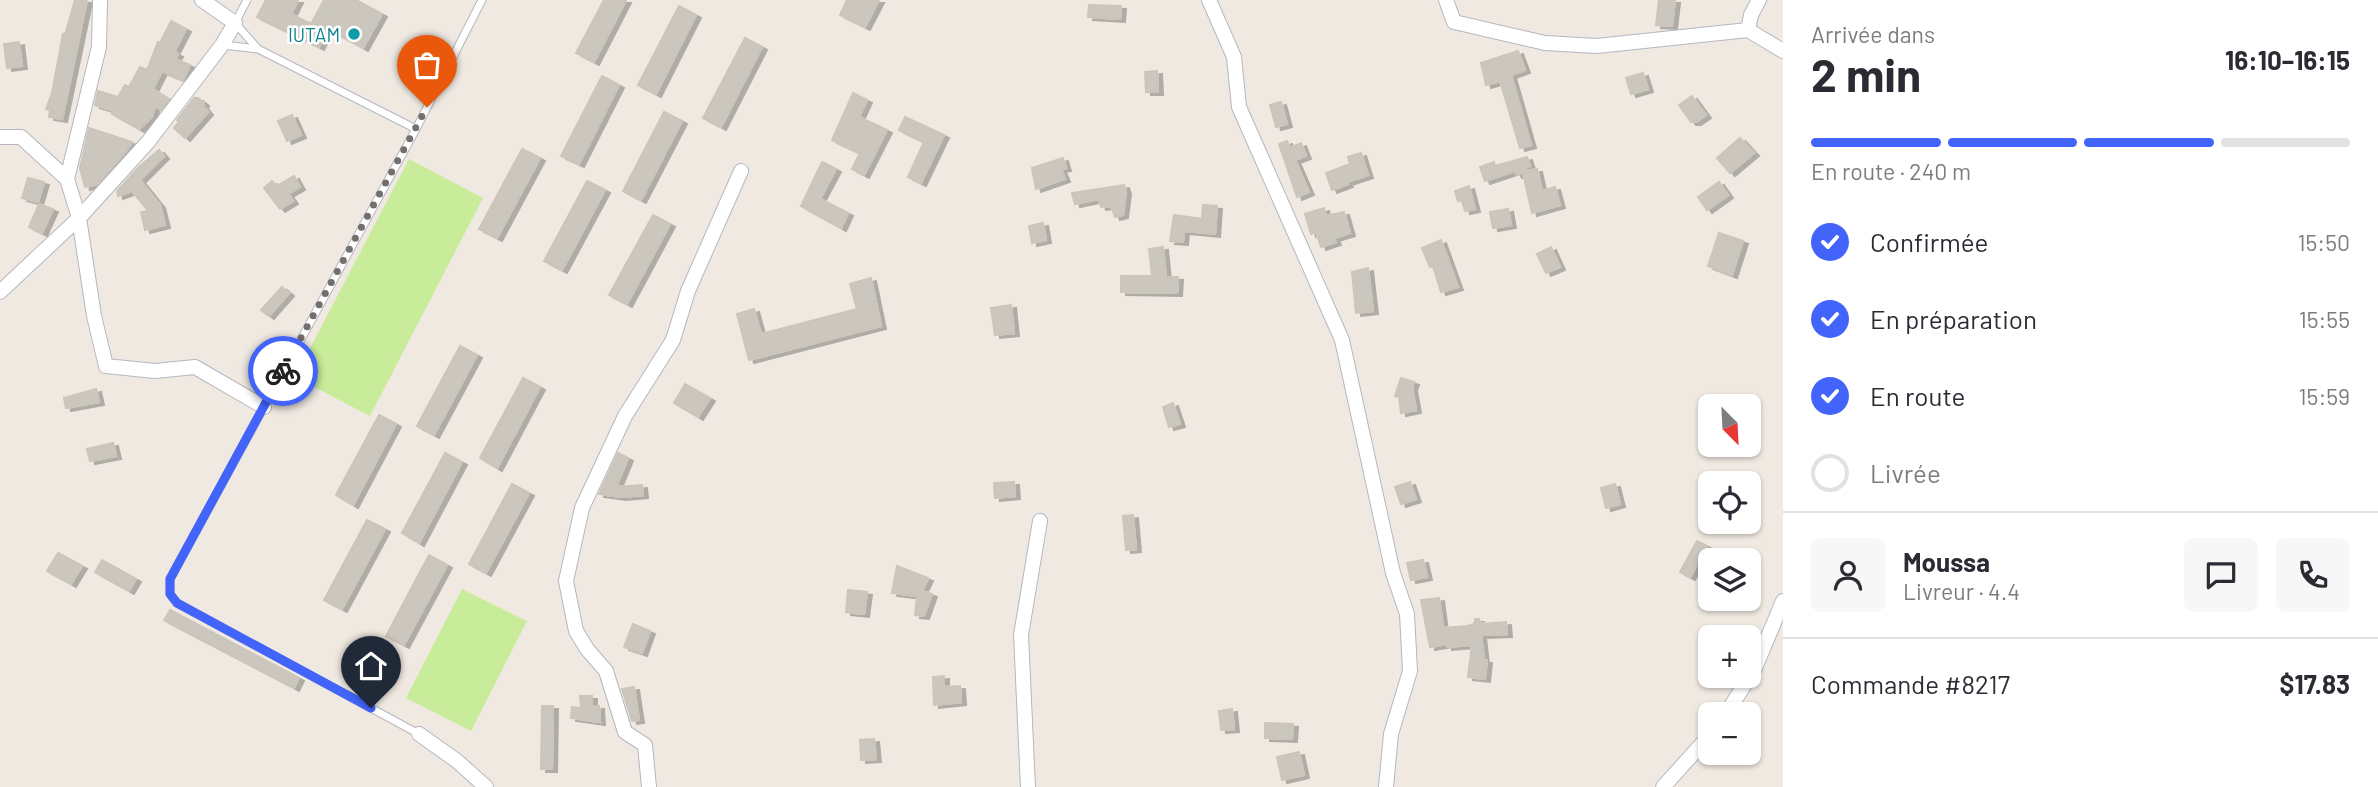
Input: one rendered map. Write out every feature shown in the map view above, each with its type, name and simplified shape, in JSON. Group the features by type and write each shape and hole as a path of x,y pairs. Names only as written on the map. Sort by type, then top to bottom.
{"street":[{"path":"67,179 99,47 100,0"},
{"path":"0,292 79,218 148,142 222,45 234,23 202,0"},
{"path":"1209,0 1234,57 1240,107 1342,340 1393,573 1407,614 1410,671 1391,734 1386,787"},
{"path":"1446,0 1454,22 1545,43 1597,46 1748,30 1783,51"},
{"path":"1748,30 1751,15 1759,0"},
{"path":"0,137 21,137 67,179 79,218 94,316 106,366 155,371 195,367 264,407"},
{"path":"649,787 645,745 625,732 606,671 576,631 566,580 583,508 625,416 673,340 688,292 741,171"},
{"path":"1028,787 1021,635 1040,521"},
{"path":"1734,702 1755,668 1783,601"},
{"path":"419,734 457,761 478,784"},
{"path":"1663,787 1698,748"}],"lane":[{"path":"247,0 234,23 258,49 416,129"},
{"path":"419,734 177,603 170,594 170,579 416,129 482,0"},
{"path":"222,45 258,49"}],"green space":[{"path":"409,159 483,198 370,416 295,377"},
{"path":"462,589 527,621 471,731 406,698"}],"building":[{"path":"75,0 87,0 62,119 49,117 50,110 46,109 52,93 63,34 65,35"},
{"path":"266,0 298,0 291,14 311,24 324,0 356,0 382,14 363,48 328,29 319,47 257,17"},
{"path":"604,0 626,0 594,62 576,53"},
{"path":"847,0 879,0 865,27 840,15"},
{"path":"1659,0 1675,0 1672,26 1656,25"},
{"path":"1089,5 1121,6 1120,19 1088,17"},
{"path":"679,6 696,15 656,94 638,85"},
{"path":"171,21 186,29 174,52 178,54 175,59 190,65 183,80 162,71 153,89 169,99 161,110 155,106 152,117 139,129 112,114 114,111 95,105 98,91 118,97 125,85 129,87 140,67 147,70 158,42 160,43"},
{"path":"745,38 762,47 721,127 703,118"},
{"path":"19,42 22,66 7,68 4,44"},
{"path":"1518,51 1525,70 1511,75 1531,145 1520,148 1500,81 1486,85 1481,63"},
{"path":"1157,71 1158,92 1146,92 1145,72"},
{"path":"1643,73 1648,89 1631,94 1626,78"},
{"path":"602,76 619,85 579,164 561,156"},
{"path":"853,93 867,100 859,117 887,130 864,175 852,169 860,153 832,140"},
{"path":"1692,96 1706,115 1696,122 1691,122 1679,105"},
{"path":"194,98 204,103 203,106 208,112 185,138 174,128"},
{"path":"1281,102 1287,124 1276,127 1270,105"},
{"path":"664,112 682,121 641,200 623,191"},
{"path":"292,115 301,135 287,141 278,121"},
{"path":"905,117 944,135 921,183 908,177 924,142 899,130"},
{"path":"89,128 132,142 97,184 85,187 80,168"},
{"path":"1740,138 1754,153 1730,173 1717,158"},
{"path":"1287,141 1290,148 1301,143 1306,156 1295,160 1309,192 1297,197 1279,144"},
{"path":"522,149 540,158 497,238 479,229"},
{"path":"159,150 164,156 140,180 160,205 165,225 145,230 141,212 148,211 132,191 118,196 117,191"},
{"path":"1361,153 1368,175 1332,190 1326,173 1350,164 1348,157"},
{"path":"1527,157 1530,166 1525,167 1527,171 1537,169 1542,191 1555,187 1560,205 1532,213 1523,173 1517,175 1515,171 1485,181 1480,167 1494,162 1495,166"},
{"path":"1063,158 1066,168 1061,169 1065,179 1036,189 1032,168"},
{"path":"822,162 836,169 820,199 848,213 841,228 801,206"},
{"path":"294,176 300,187 288,194 293,201 280,209 264,188 272,181 277,186"},
{"path":"28,178 44,182 38,202 22,198"},
{"path":"587,181 605,190 562,270 544,261"},
{"path":"1719,182 1728,195 1707,210 1698,197"},
{"path":"1124,185 1126,191 1123,215 1115,217 1111,206 1101,207 1099,199 1075,204 1072,193"},
{"path":"1469,186 1475,209 1465,211 1462,200 1458,201 1455,191"},
{"path":"39,204 53,209 42,233 29,227"},
{"path":"1203,205 1217,206 1215,234 1184,231 1183,242 1170,241 1174,215 1202,219"},
{"path":"1324,208 1326,216 1344,212 1350,233 1334,238 1336,242 1321,247 1316,232 1311,234 1305,214"},
{"path":"1508,209 1511,225 1493,228 1490,212"},
{"path":"653,215 670,224 627,304 609,295"},
{"path":"1043,223 1046,240 1032,243 1029,226"},
{"path":"1719,233 1743,241 1732,275 1708,266"},
{"path":"1441,240 1458,287 1441,292 1433,266 1430,267 1422,248"},
{"path":"1163,247 1166,277 1178,277 1177,293 1121,292 1121,276 1152,276 1149,249"},
{"path":"1551,247 1560,267 1546,273 1537,254"},
{"path":"1368,268 1373,311 1356,313 1352,272"},
{"path":"871,278 881,326 749,360 737,314 754,309 761,334 857,309 850,284"},
{"path":"282,287 289,293 269,316 261,310"},
{"path":"1011,305 1014,333 995,335 991,308"},
{"path":"460,346 477,355 434,435 417,426"},
{"path":"523,378 540,387 497,468 480,458"},
{"path":"1401,378 1414,382 1412,388 1416,410 1401,413 1399,397 1395,396"},
{"path":"685,384 710,398 698,417 674,403"},
{"path":"96,389 99,402 66,408 64,398"},
{"path":"1173,403 1180,424 1169,427 1163,407"},
{"path":"379,415 396,424 353,505 336,495"},
{"path":"113,443 116,456 90,461 87,449"},
{"path":"445,453 462,462 419,543 402,533"},
{"path":"618,453 628,458 616,487 642,485 643,495 621,497 599,494"},
{"path":"1014,482 1015,496 995,498 994,483"},
{"path":"1410,482 1416,499 1401,504 1395,487"},
{"path":"512,484 529,493 486,573 469,564"},
{"path":"1615,484 1620,504 1606,508 1601,488"},
{"path":"1133,515 1136,549 1126,550 1123,516"},
{"path":"367,520 385,529 342,609 324,600"},
{"path":"1697,541 1707,546 1698,548 1698,562 1690,577 1680,572"},
{"path":"58,553 82,566 71,584 47,571"},
{"path":"429,555 447,565 404,645 386,636"},
{"path":"102,560 136,579 129,591 95,572"},
{"path":"1423,560 1427,577 1411,580 1407,563"},
{"path":"897,566 928,578 922,591 932,594 924,616 915,615 917,596 892,593"},
{"path":"848,590 867,592 864,614 846,612"},
{"path":"1439,598 1443,628 1468,626 1474,624 1475,619 1479,619 1480,624 1506,622 1507,634 1481,635 1484,660 1487,660 1485,679 1468,677 1472,645 1447,647 1447,644 1430,647 1421,600"},
{"path":"170,610 299,678 294,688 164,620"},
{"path":"633,624 650,631 642,653 624,647"},
{"path":"944,676 944,687 960,686 961,702 934,705 933,677"},
{"path":"634,687 639,720 632,721 622,689"},
{"path":"580,696 592,696 592,707 599,706 600,722 571,718 572,707 581,708"},
{"path":"542,706 553,706 552,769 541,769"},
{"path":"1232,709 1234,729 1221,730 1219,711"},
{"path":"1265,723 1293,724 1292,739 1265,738"},
{"path":"874,739 876,759 861,760 860,740"},
{"path":"1299,752 1304,775 1282,780 1277,757"}],"way so far":[{"path":"283,371 427,107"}],"place":[{"name":"IUTAM","path":"354,34"}],"route":[{"path":"283,371 170,579 170,594 177,603 371,708"}]}
